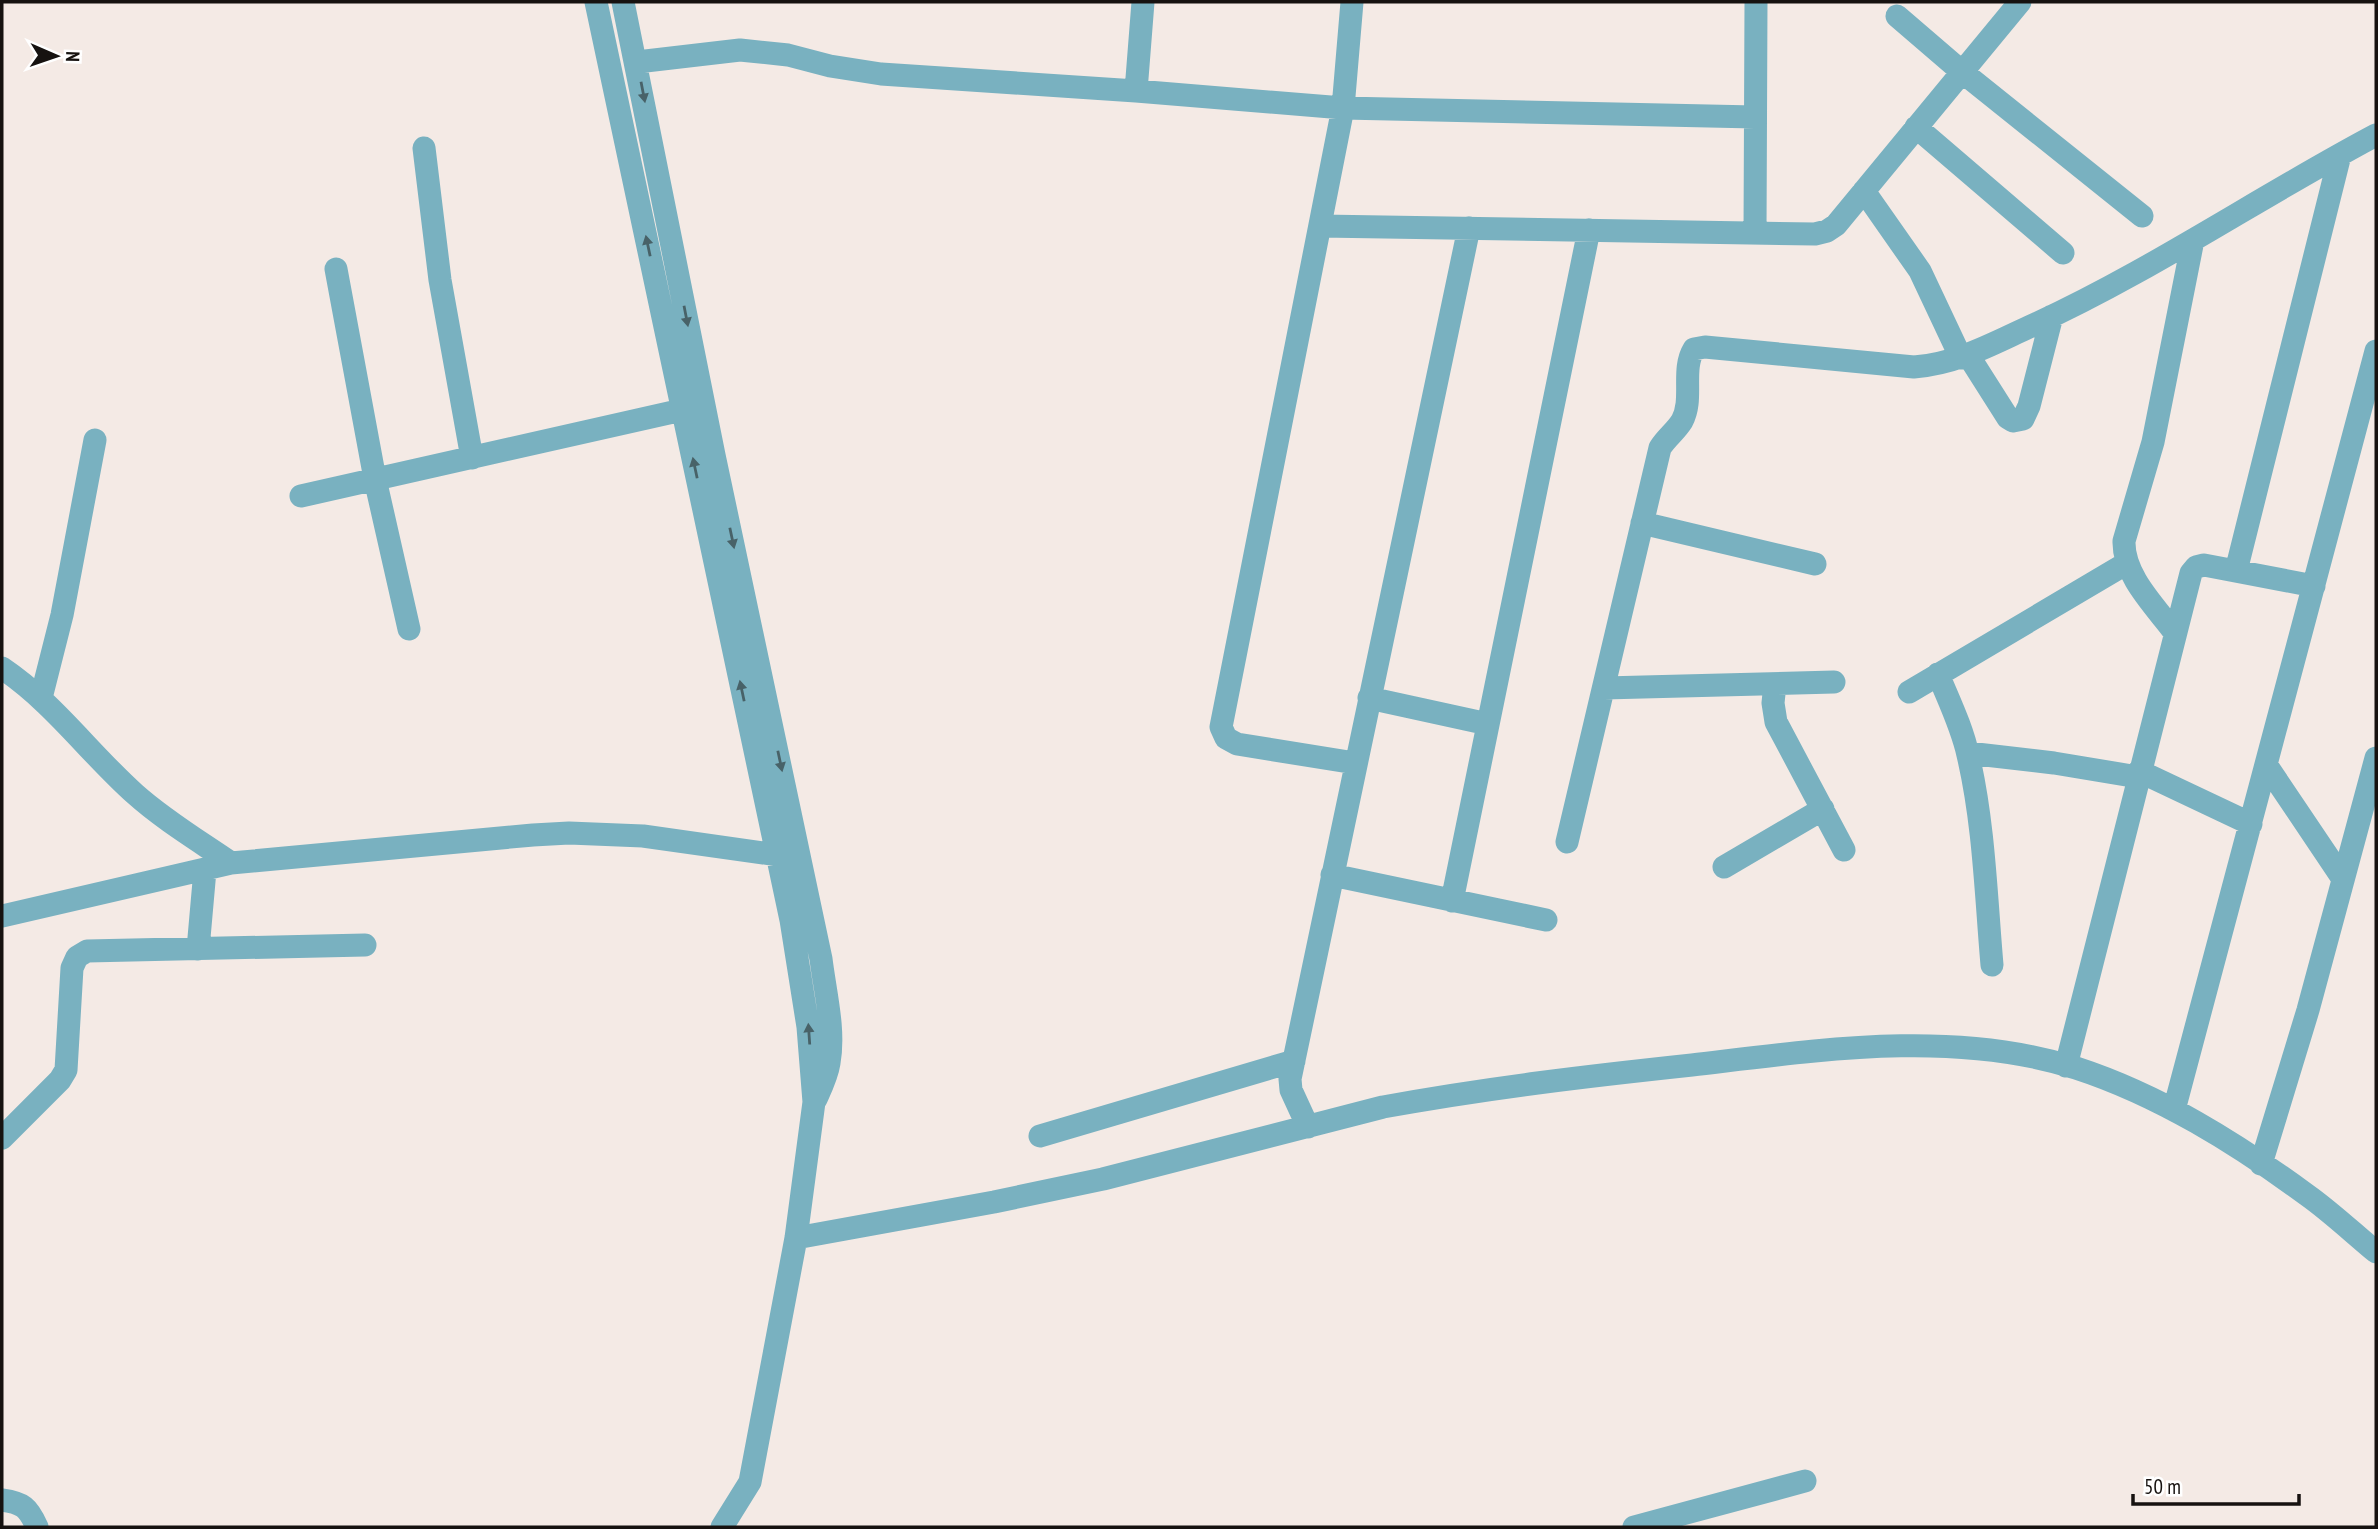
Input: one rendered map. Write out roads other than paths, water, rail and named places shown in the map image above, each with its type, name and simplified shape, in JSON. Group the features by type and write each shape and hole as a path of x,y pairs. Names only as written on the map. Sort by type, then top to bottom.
{"street":[{"path":"596,2 778,855 803,987 814,1102 796,1238 750,1482 722,1527"},
{"path":"623,2 714,455 821,959 830,1054 826,1077 814,1102"},
{"path":"1136,91 1143,2"},
{"path":"1352,2 1343,108 1221,727 1226,738 1237,744 1356,763"},
{"path":"1755,233 1756,2"},
{"path":"1321,226 1815,234 1827,231 1836,225 2020,2"},
{"path":"1897,16 1961,71 2142,216"},
{"path":"637,62 740,50 788,55 830,66 881,74 1343,108 1755,117"},
{"path":"1916,127 2063,253"},
{"path":"1567,842 1660,448 1682,422 1689,357 1694,349 1914,367 1943,364 2118,284 2376,135"},
{"path":"424,148 440,280 472,458"},
{"path":"2236,571 2340,155"},
{"path":"1864,191 1920,271 1965,356 2012,421 2023,419 2029,406 2052,316"},
{"path":"1308,1127 1291,1090 1290,1079 1469,228"},
{"path":"1452,901 1589,230"},
{"path":"2175,633 2127,563 2124,541 2152,442 2193,240"},
{"path":"336,269 375,480 409,629"},
{"path":"2174,1110 2376,351"},
{"path":"300,496 682,410"},
{"path":"41,698 62,615 95,440"},
{"path":"1642,523 1815,564"},
{"path":"1909,692 2127,563"},
{"path":"2066,1066 2191,573 2196,567 2204,565 2314,586"},
{"path":"2,668 41,698 135,795 232,863"},
{"path":"1938,674 1968,753 1978,812 1992,965"},
{"path":"1604,688 1834,682"},
{"path":"1775,684 1773,703 1776,722 1844,850"},
{"path":"1369,698 1488,724"},
{"path":"1968,753 2139,774 2251,824"},
{"path":"2261,1164 2308,1010 2343,879 2366,837 2376,758"},
{"path":"2267,766 2343,879"},
{"path":"1724,867 1823,809"},
{"path":"2,916 232,863 569,833 643,836 778,855"},
{"path":"198,949 205,870"},
{"path":"1332,875 1546,920"},
{"path":"2,1138 60,1080 66,1070 72,968 77,957 87,951 365,945"},
{"path":"796,1238 1103,1179 1383,1107 1516,1085 1824,1050 1912,1046 2013,1052 2066,1066 2138,1093 2198,1123 2308,1195 2372,1243"},
{"path":"1041,1136 1294,1061"},
{"path":"1634,1527 1805,1481"},
{"path":"2,1500 17,1503 30,1511 37,1527"}]}
